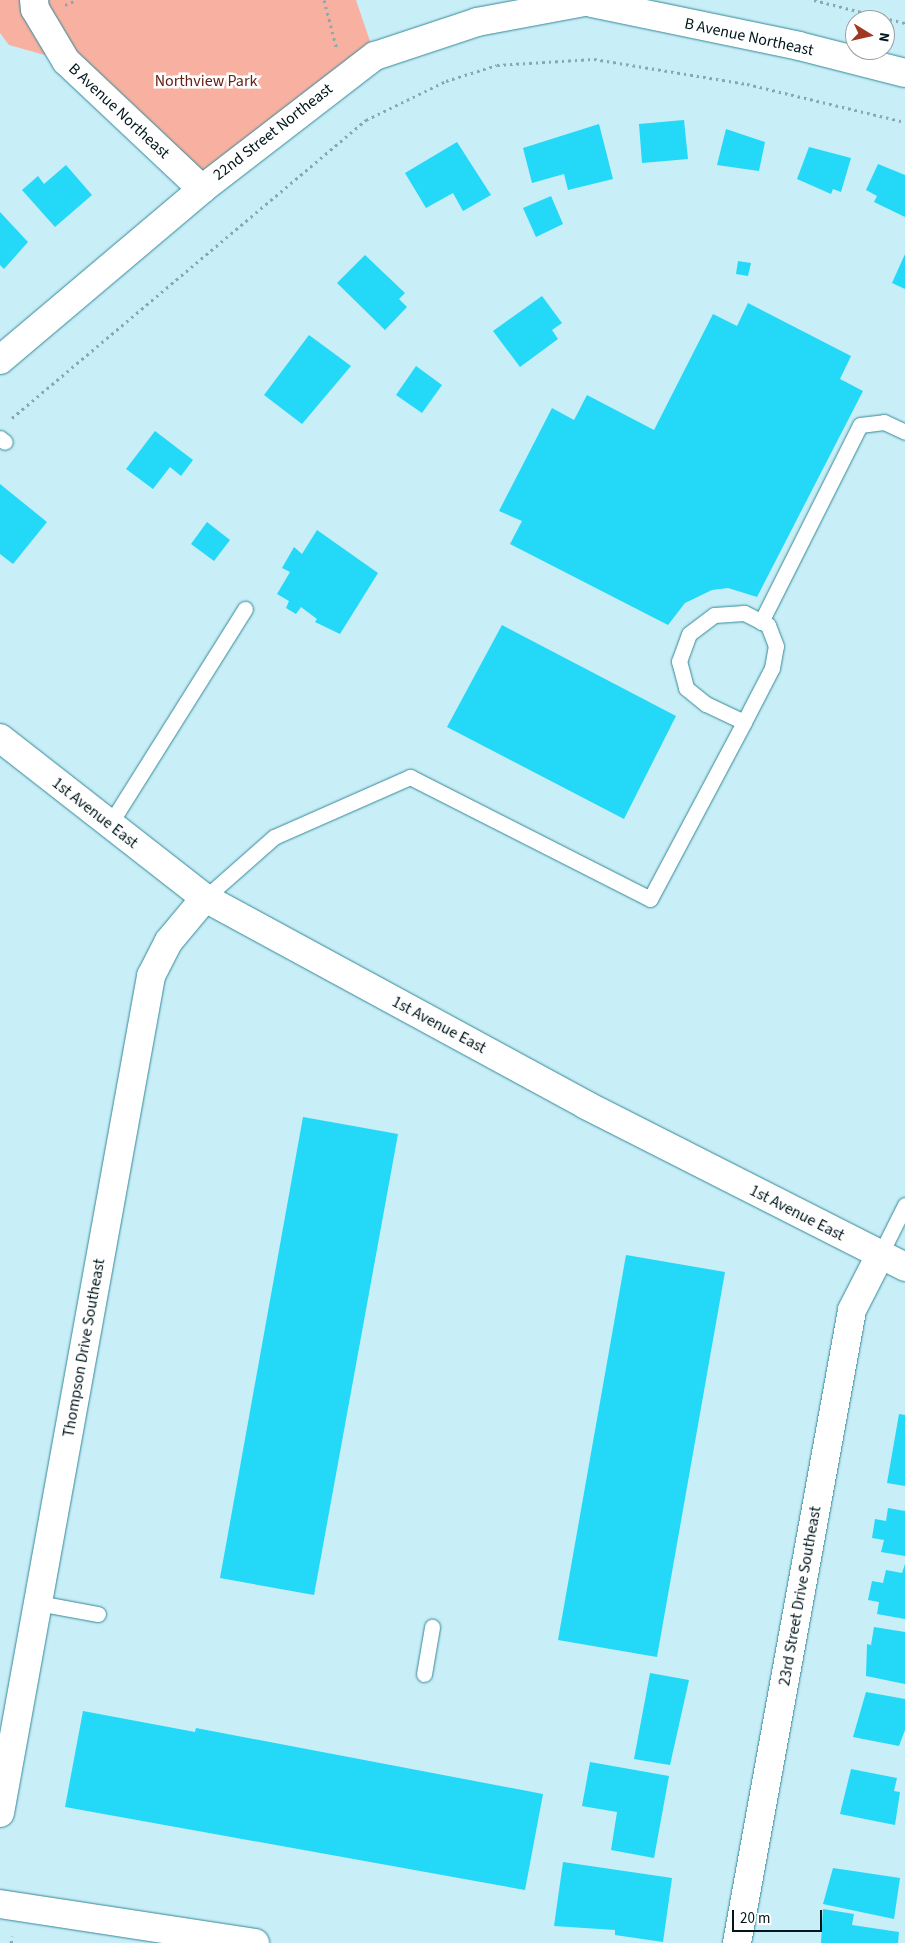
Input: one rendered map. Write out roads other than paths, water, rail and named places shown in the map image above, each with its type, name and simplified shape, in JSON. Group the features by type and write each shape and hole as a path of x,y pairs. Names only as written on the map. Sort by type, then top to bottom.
{"street":[{"name":"B Avenue Northeast","path":"34,0 34,9 66,61 202,189"},
{"name":"B Avenue Northeast","path":"593,2 799,46 905,73"},
{"name":"22nd Street Northeast","path":"0,360 202,189 344,76 375,56 477,22 593,2"},
{"name":"1st Avenue East","path":"0,738 205,898 586,1105 905,1268"},
{"name":"Thompson Drive Southeast","path":"0,1813 151,976 169,942 205,898"},
{"name":"23rd Street Drive Southeast","path":"737,1943 852,1310 880,1256"},
{"path":"0,1904 254,1943"}],"lane":[{"path":"761,622 860,425 884,422 905,432"},
{"path":"110,824 244,609"},
{"path":"205,898 274,837 410,777 650,899 744,722 772,668 776,646 768,626 744,613 714,615 689,634 679,661 686,688 706,704 744,722"},
{"path":"880,1256 905,1206"},
{"path":"38,1603 98,1614"},
{"path":"424,1674 432,1627"}],"park label":[{"name":"Northview Park","path":"206,81"}]}
